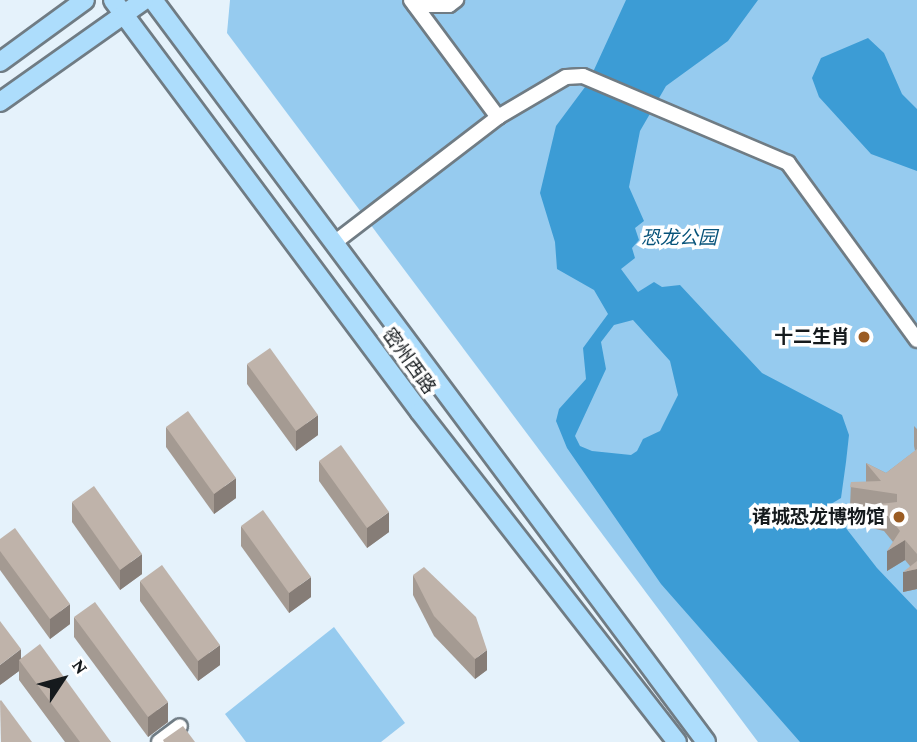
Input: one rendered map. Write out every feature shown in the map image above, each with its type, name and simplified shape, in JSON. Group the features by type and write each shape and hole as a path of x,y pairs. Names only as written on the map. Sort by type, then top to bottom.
{"main road":[{"path":"0,62 86,0"},
{"path":"0,102 118,7 144,0"},
{"name":"密州西路","path":"153,0 706,742"},
{"name":"密州西路","path":"118,7 420,412 677,742"}],"street":[{"path":"413,2 449,5 456,0"},
{"path":"413,2 498,117"},
{"path":"334,243 498,117 566,76 583,76 667,115 788,163 917,340"},
{"path":"159,742 180,726"}],"green space":[{"name":"恐龙公园","path":"230,0 917,0 917,742 758,742 227,33"},
{"path":"334,627 405,723 381,742 246,742 225,714"}],"shaded area":[{"path":"626,0 758,0 728,41 666,86 640,131 629,187 644,221 635,228 639,240 632,248 635,258 621,269 638,292 654,282 662,287 680,285 762,373 842,415 849,435 846,462 841,498 831,504 841,513 842,523 877,568 917,610 917,742 800,742 661,584 567,448 556,421 559,409 586,379 583,348 608,314 594,290 557,269 555,242 540,193 556,126 588,83","holes":["633,320 670,361 678,395 660,431 643,439 637,451 631,455 592,451 580,446 575,436 606,369 601,342 614,325"]},
{"path":"868,38 884,53 902,94 917,109 917,171 871,154 819,97 812,78 821,58"}],"building":[{"path":"270,348 318,415 296,431 247,364"},
{"path":"188,411 236,478 214,494 166,427"},
{"path":"341,445 389,512 367,528 319,461"},
{"path":"917,449 917,554 905,540 887,551 900,531 884,511 863,506 897,502 897,494 850,487 851,482 881,481 866,463 886,473"},
{"path":"94,486 142,554 120,570 72,502"},
{"path":"263,510 311,577 289,593 241,526"},
{"path":"15,528 70,604 50,619 0,551 0,539"},
{"path":"917,561 917,569 903,572"},
{"path":"162,565 220,645 198,661 140,581"},
{"path":"424,567 476,617 487,650 475,659 434,616 413,575"},
{"path":"95,602 168,702 148,717 74,617"},
{"path":"0,621 21,649 0,665"},
{"path":"40,644 111,742 80,742 19,660"},
{"path":"1,700 32,742 1,742"},
{"path":"183,726 195,742 164,742 163,740"}],"place":[{"name":"十二生肖","path":"864,337"},
{"name":"诸城恐龙博物馆","path":"899,517"}]}
